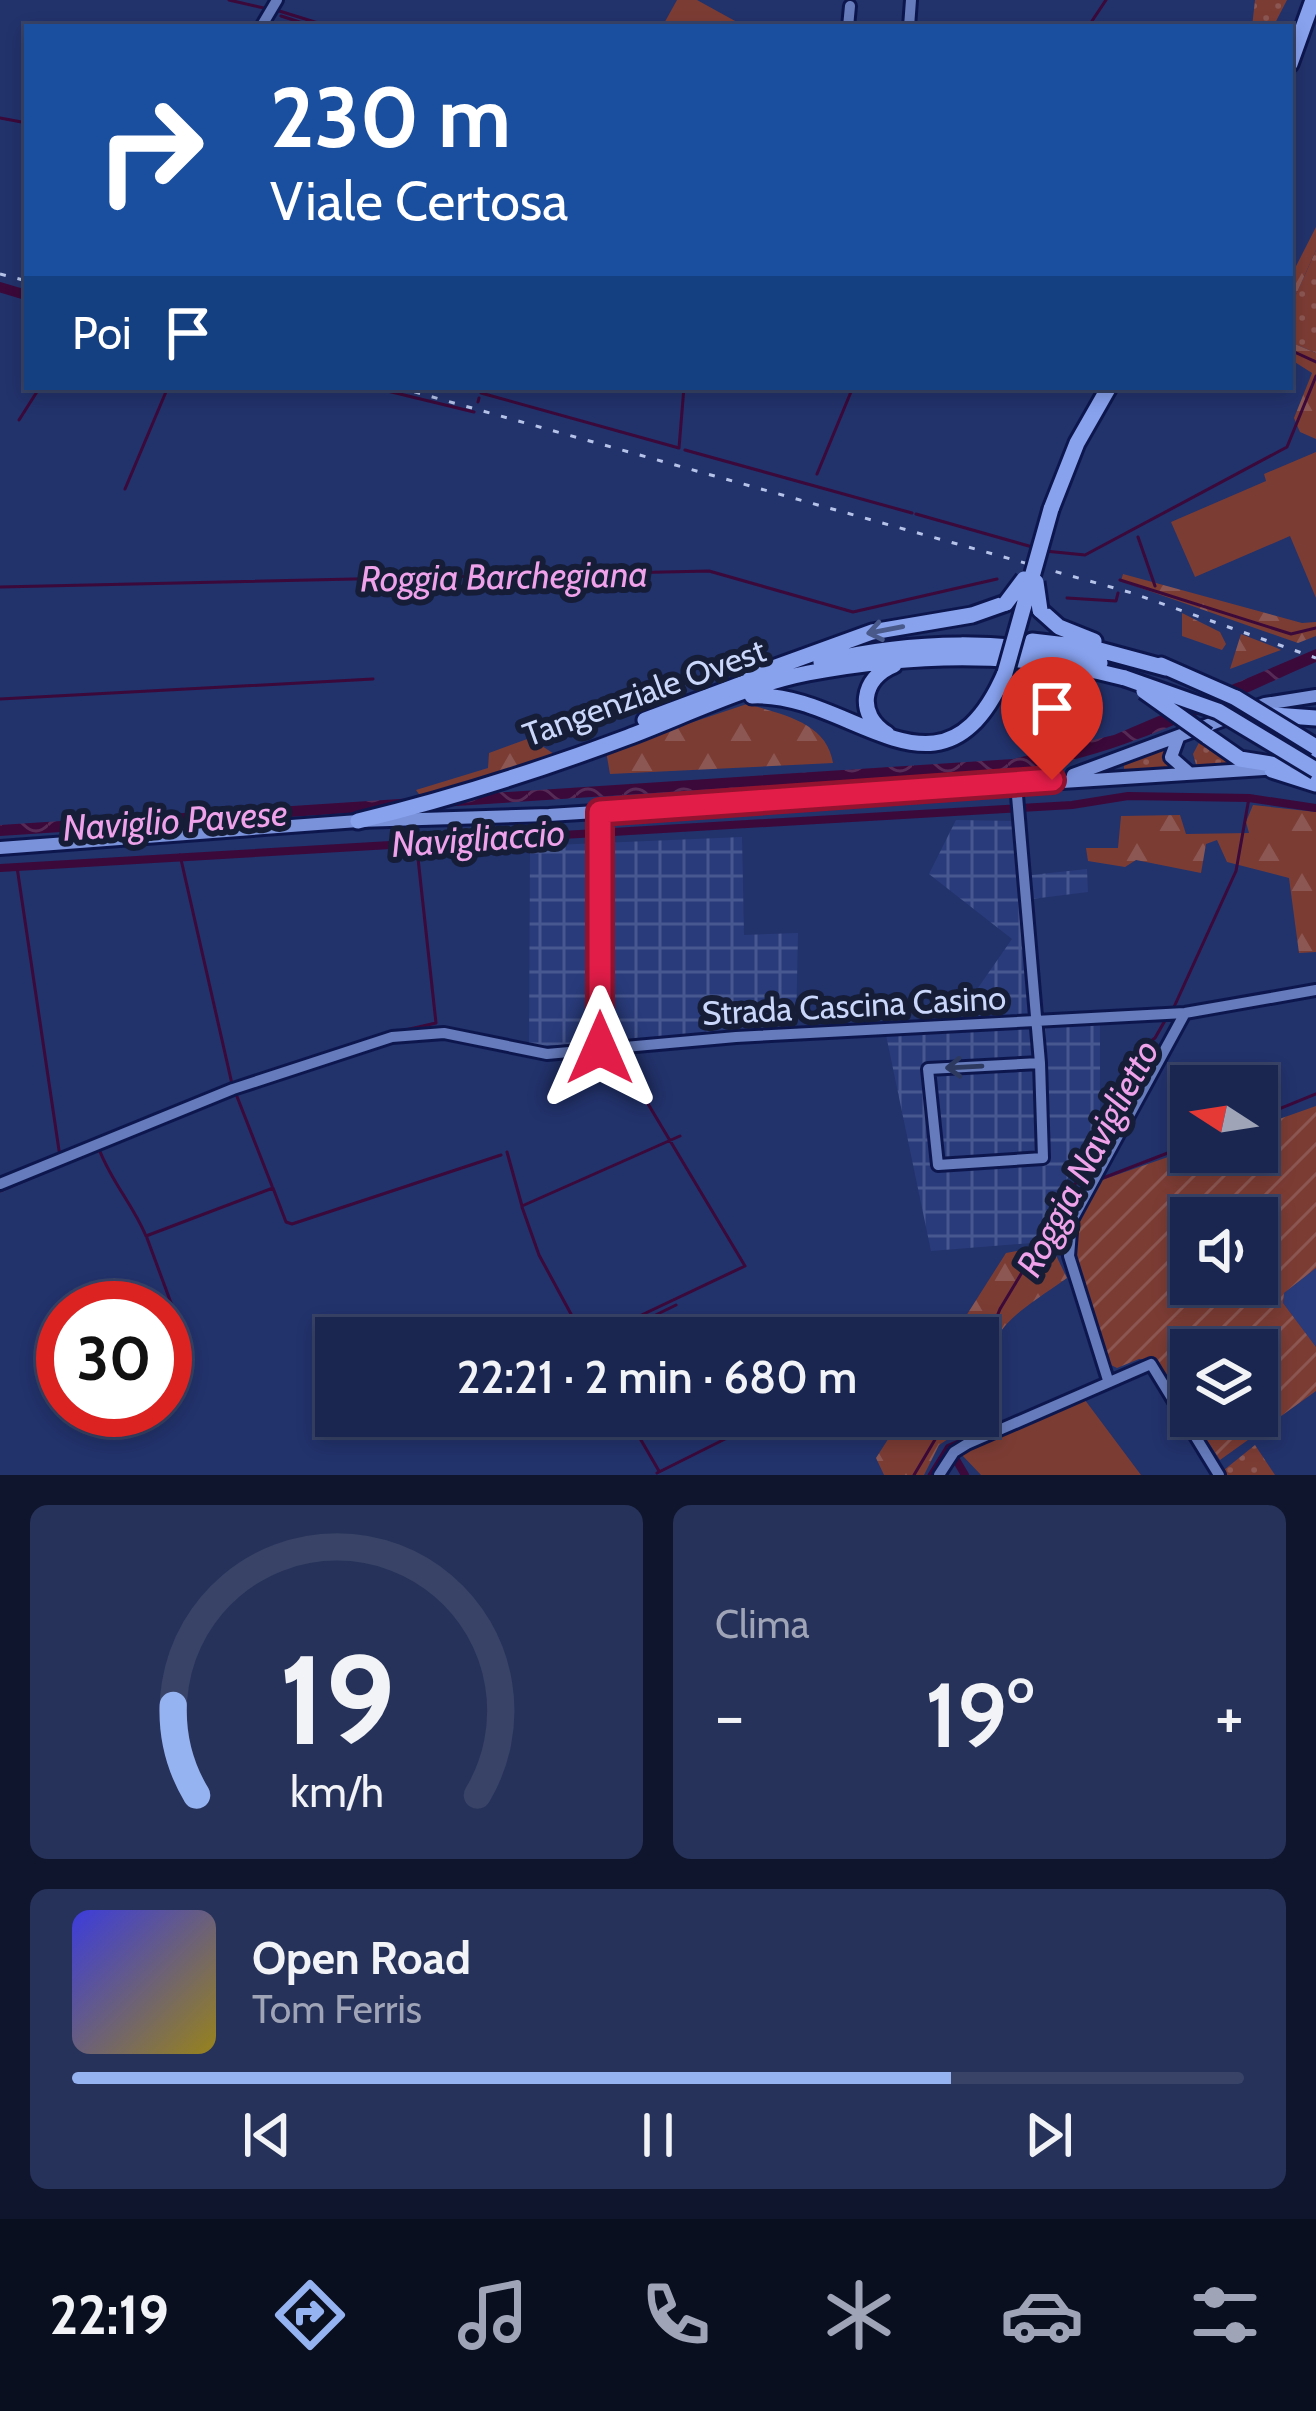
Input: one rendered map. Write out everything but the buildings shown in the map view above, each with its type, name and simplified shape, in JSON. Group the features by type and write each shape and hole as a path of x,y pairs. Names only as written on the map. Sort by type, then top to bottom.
{"highway":[{"path":"1293,56 1313,0"},
{"path":"730,686 849,639 972,616 1006,603 1025,577 1052,504 1108,390"},
{"path":"1052,504 1034,591 1040,610 1073,633 1274,715 1316,718"},
{"path":"715,706 754,695 783,697 876,736 912,742 965,734 985,714 1005,674 1052,504"},
{"path":"945,645 1051,642 1166,668"},
{"name":"Tangenziale Ovest","path":"476,789 730,686 859,653 945,645 1060,654 1126,674 1217,711 1316,765"},
{"path":"912,742 884,732 870,718 866,698 871,682 896,665 968,658"},
{"name":"Tangenziale Ovest","path":"358,821 476,789 805,674 893,660 968,658 1126,674"},
{"path":"1072,667 1144,692 1240,759 1283,766"},
{"path":"1236,698 1316,747"},
{"path":"1264,768 1316,784"}],"main road":[{"path":"1052,780 1286,697 1316,693"},
{"path":"1179,737 1171,758 1190,772"},
{"path":"0,848 358,821 600,816 1052,780 1316,765"}],"street":[{"path":"848,24 850,6"},
{"path":"1016,784 1038,1022 1040,1063 1043,1158 938,1165 928,1070 1040,1063"},
{"path":"600,816 600,1048"},
{"name":"Strada Cascina Casino","path":"0,1184 232,1089 392,1037 444,1033 531,1055 1185,1012 1316,990"},
{"path":"1108,1380 1070,1256 1072,1220 1185,1012"},
{"path":"942,1473 967,1444 1150,1364 1219,1475"}],"shaded area":[{"path":"956,820 1015,821 1022,876 1087,869 1088,892 1024,900 1034,1025 1100,1022 1100,1120 1032,1243 931,1251 886,1035 948,1031 1012,939 929,874"},
{"path":"742,837 744,935 798,933 796,1030 529,1047 530,846"},
{"path":"1316,1268 1316,1347 1283,1303 1284,1293"}],"green space":[{"path":"677,0 697,0 741,24 664,24"},
{"path":"1255,0 1287,0 1275,24 1252,24"},
{"path":"1316,227 1316,250 1293,301 1293,272"},
{"path":"1316,250 1316,353 1293,343 1293,301"},
{"path":"1293,343 1316,353 1316,439 1300,432 1294,418 1312,373 1293,361"},
{"path":"1316,452 1316,598 1290,536 1195,577 1171,522 1266,481 1264,474"},
{"path":"1123,574 1302,623 1316,622 1316,636 1298,643 1121,581"},
{"path":"1182,613 1220,632 1226,644 1222,650 1182,636"},
{"path":"1241,634 1277,648 1281,650 1230,669"},
{"path":"747,704 812,729 829,749 833,763 610,774 606,751"},
{"path":"1202,737 1242,763 1197,768 1193,754"},
{"path":"530,738 554,754 424,801 416,790 488,768 489,753"},
{"path":"1166,746 1172,770 1124,770 1124,759"},
{"path":"1253,805 1316,812 1316,952 1299,953 1289,878 1227,862 1217,840 1206,844 1201,873 1136,860 1125,867 1088,861 1086,848 1118,848 1121,816 1180,815 1186,834 1249,833 1246,822"},
{"path":"1316,1106 1316,1268 1284,1293 1283,1303 1316,1347 1316,1391 1278,1418 1278,1329 1170,1329 1170,1384 1154,1360 1139,1359 1117,1368 1111,1365 1085,1295 1077,1252 1084,1207 1096,1182 1170,1156 1170,1173 1278,1173 1278,1120"},
{"path":"1051,1245 1067,1278 999,1334 999,1317 965,1317 1006,1253"},
{"path":"1082,1396 1141,1475 981,1475 961,1454"},
{"path":"890,1437 951,1437 939,1445 924,1475 884,1475 876,1458"},
{"path":"1205,1437 1252,1437 1220,1460"},
{"path":"1255,1445 1275,1475 1227,1475 1224,1470"}],"water":[{"name":"Naviglio Pavese","path":"1316,649 1316,662 1178,723 1107,750 1035,768 0,836 0,825 1013,759 1114,735"}],"waterway":[{"path":"229,0 268,9"},
{"path":"1090,24 1106,0"},
{"path":"276,10 321,24"},
{"path":"281,16 306,24"},
{"path":"0,118 24,122"},
{"path":"0,286 24,293"},
{"path":"0,291 24,298"},
{"path":"1293,351 1316,362"},
{"path":"1045,551 1085,555 1287,447 1316,376"},
{"path":"19,420 38,390"},
{"path":"125,489 167,390"},
{"path":"383,390 474,412"},
{"path":"482,390 679,448 684,390"},
{"path":"817,474 852,390"},
{"path":"478,402 479,398"},
{"path":"685,450 912,513"},
{"path":"916,514 1036,548"},
{"path":"1138,537 1155,586"},
{"name":"Roggia Barchegiana","path":"0,587 709,571 853,612 997,579"},
{"name":"Roggia Barchegiana","path":"1120,580 1291,634 1316,628"},
{"name":"Roggia Barchegiana","path":"1067,598 1116,601 1118,593"},
{"path":"0,699 373,679"},
{"name":"Navigliaccio","path":"0,868 1072,805 1128,796 1249,798 1316,808"},
{"name":"Roggia Naviglietto","path":"1174,1007 1236,871 1249,798"},
{"path":"401,1031 436,1023 416,840"},
{"name":"Naviglio Pavese","path":"180,855 232,1084"},
{"path":"17,867 60,1157"},
{"name":"Roggia Naviglietto","path":"997,1317 1077,1181 1136,1053 1155,1038 1167,1017"},
{"path":"338,1049 386,1033"},
{"path":"617,1052 745,1266 637,1317"},
{"path":"236,1094 272,1186"},
{"path":"1278,1109 1316,1094"},
{"path":"507,1152 522,1206 680,1136"},
{"path":"99,1149 146,1236 273,1188 286,1222 292,1224 501,1155"},
{"path":"1098,1180 1170,1152"},
{"path":"0,1191 76,1159"},
{"path":"522,1207 539,1255 573,1317"},
{"path":"147,1238 163,1281"},
{"path":"652,1317 676,1305"},
{"path":"929,1475 947,1446 1025,1413"},
{"path":"639,1437 659,1471"},
{"path":"657,1473 729,1437"},
{"name":"Roggia Naviglietto","path":"914,1475 937,1437"},
{"path":"955,1458 965,1475"}],"railway":[{"path":"0,274 24,280"},
{"path":"408,390 1132,593 1316,658"}],"route":[{"path":"600,1048 600,812 1052,780"}]}
